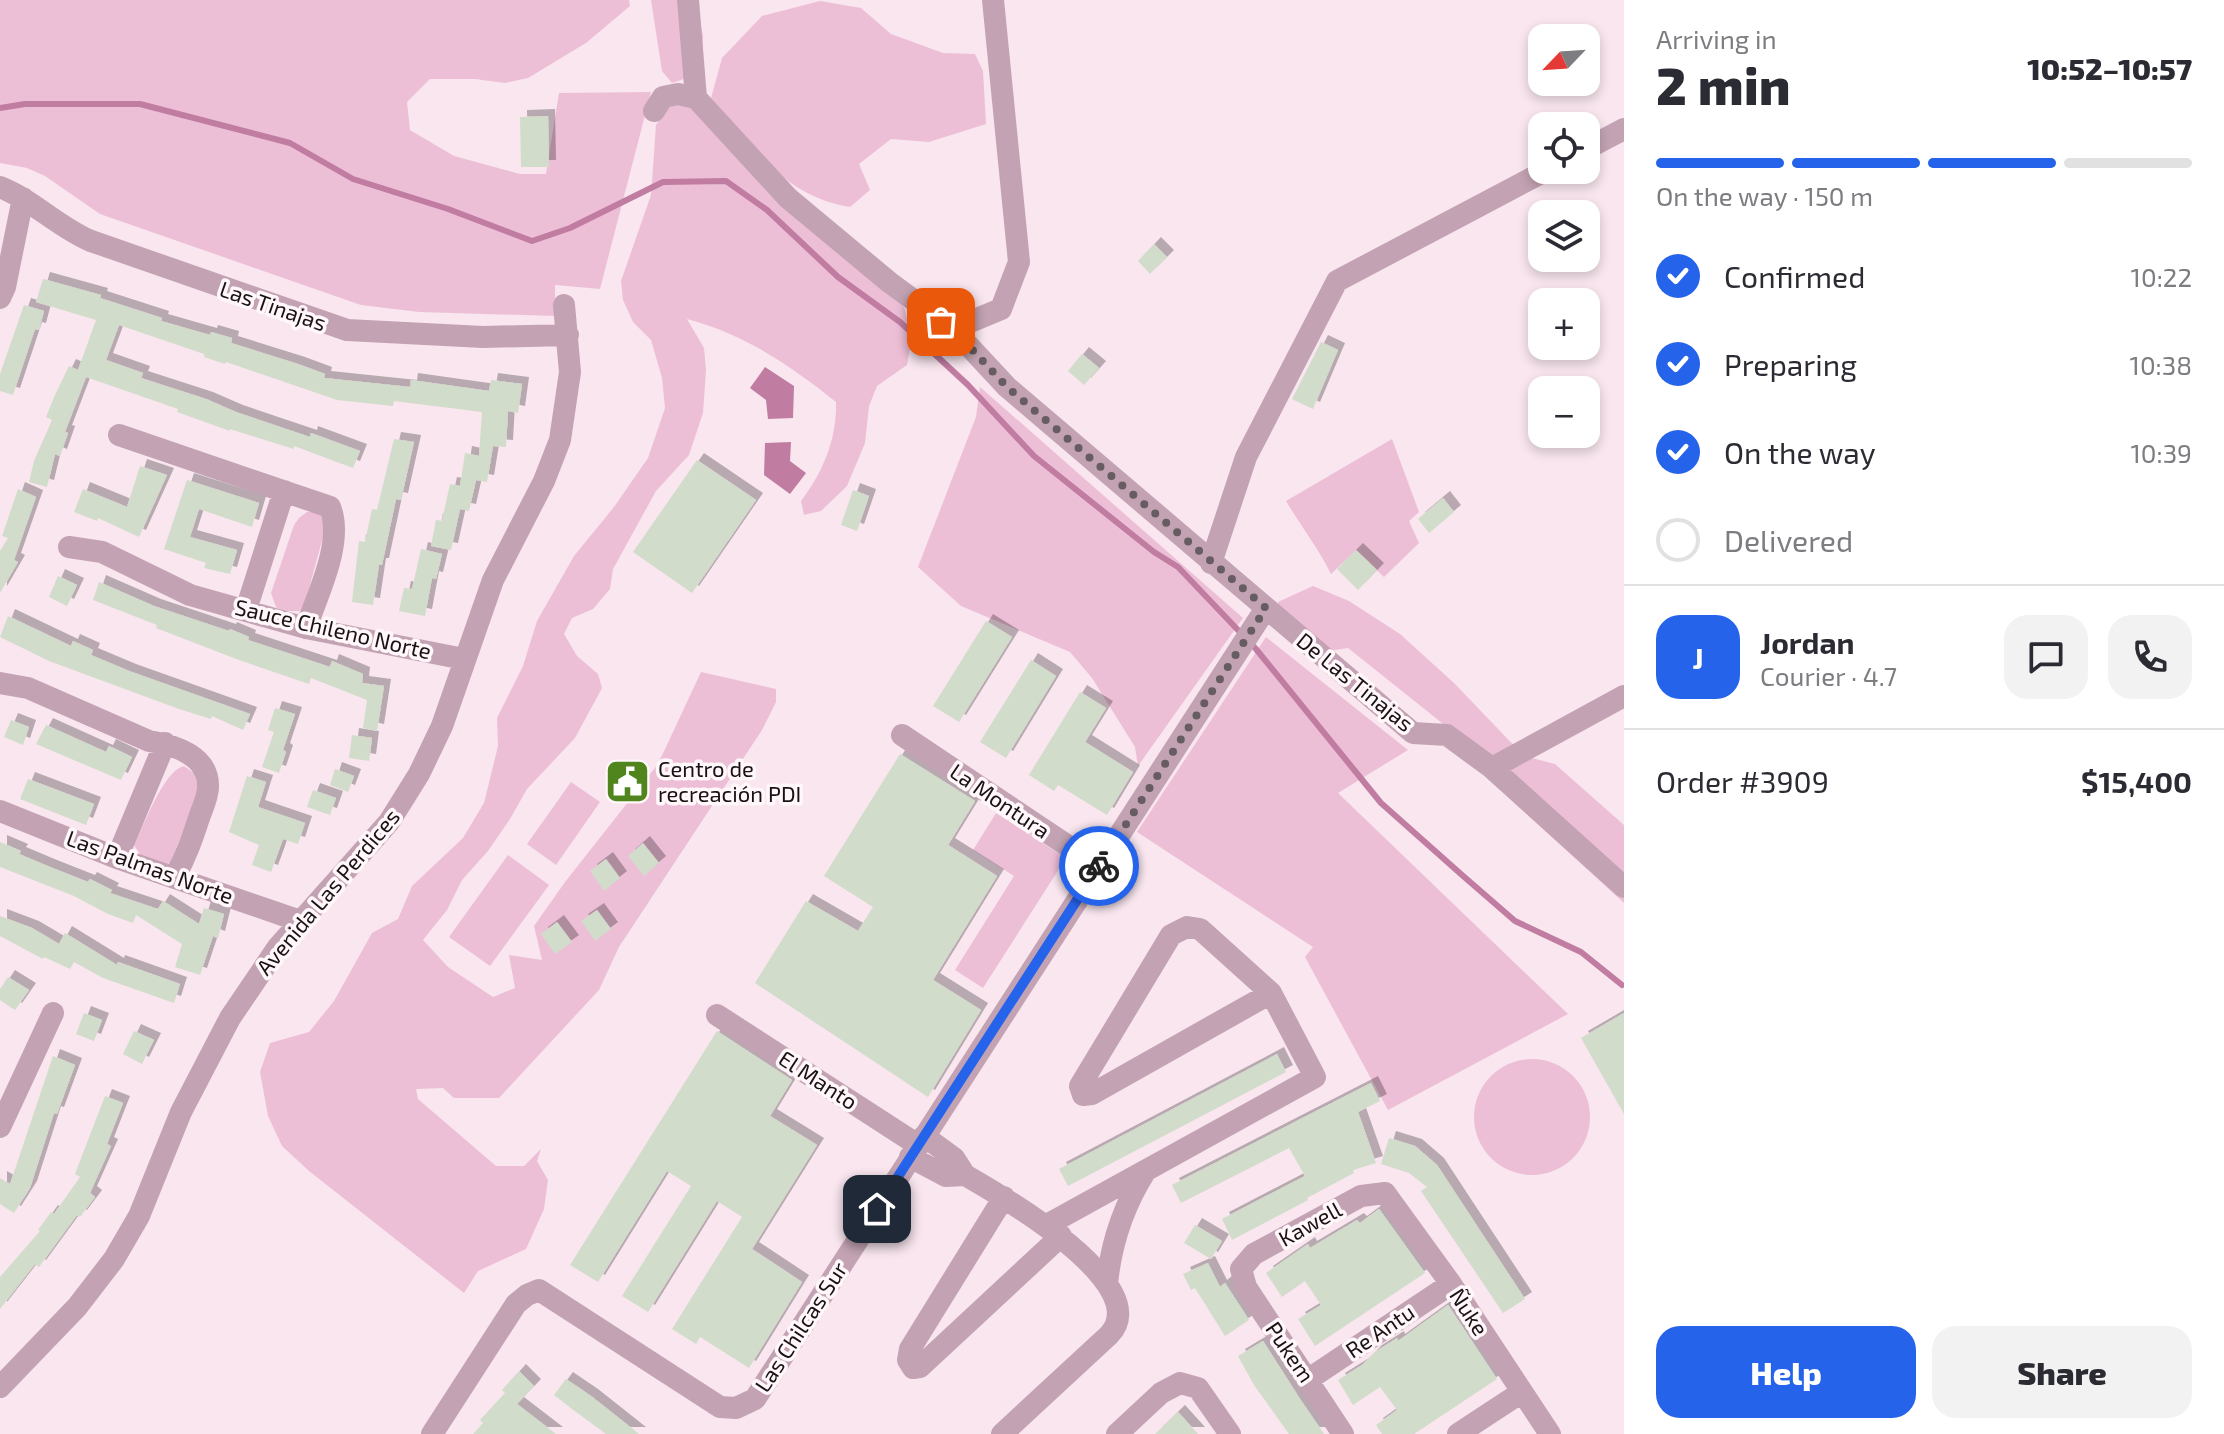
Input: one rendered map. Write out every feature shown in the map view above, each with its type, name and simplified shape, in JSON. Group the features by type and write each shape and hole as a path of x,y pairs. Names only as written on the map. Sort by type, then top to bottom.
{"street":[{"path":"654,111 663,97 678,94 696,98 688,0"},
{"path":"953,329 1001,309 1019,262 993,0"},
{"name":"De Las Tinajas","path":"696,98 788,198 889,282 953,329 1007,387 1211,563 1413,733 1447,735 1492,768 1624,887"},
{"path":"1600,142 1624,129"},
{"path":"1211,563 1246,457 1337,281 1528,180"},
{"name":"Las Tinajas","path":"0,187 23,198 60,226 91,241 331,326 363,333 483,337 568,335"},
{"path":"0,298 5,287 23,198"},
{"name":"Avenida Las Perdices","path":"0,1387 77,1307 114,1259 149,1195 181,1112 213,1047 258,975 300,921 371,844 405,799 442,726 493,580 544,481 560,440 568,395 568,335 564,305"},
{"path":"119,435 330,507 335,521 334,542 306,628"},
{"path":"246,610 284,491"},
{"name":"Sauce Chileno Norte","path":"69,547 102,552 190,595 306,628 464,659"},
{"name":"Las Chilcas Sur","path":"432,1434 516,1304 539,1290 720,1407 736,1408 750,1403 760,1393 1266,608"},
{"path":"0,683 28,688 149,741 165,743 193,755 205,768 208,789 187,855 175,876"},
{"path":"1492,768 1624,696"},
{"name":"La Montura","path":"902,735 1098,866"},
{"path":"117,858 165,743"},
{"name":"Las Palmas Norte","path":"0,811 117,858 300,921"},
{"path":"1004,1197 910,1349 908,1360 913,1368 920,1367 1054,1231 1146,1169 1315,1077 1271,993 1200,929 1193,926 1181,928 1171,935 1080,1086 1083,1095 1092,1094 1271,993"},
{"path":"0,1127 53,1013"},
{"name":"El Manto","path":"717,1015 918,1146 946,1176 965,1175 1054,1231 1107,1284"},
{"path":"1002,1434 1114,1330 1119,1315 1107,1284 1117,1229 1146,1169"},
{"name":"Kawell","path":"1241,1269 1254,1254 1361,1196 1385,1193"},
{"name":"Ñuke","path":"1385,1193 1451,1284 1550,1434"},
{"name":"Pukem","path":"1241,1269 1246,1287 1343,1434"},
{"name":"Re Antu","path":"1309,1379 1451,1284"},
{"path":"1117,1434 1161,1393 1180,1383 1193,1385 1201,1391 1230,1434"},
{"path":"1458,1434 1522,1392"}],"shaded area":[{"path":"0,0 629,0 630,6 586,43 528,78 505,83 430,79 407,102 410,130 454,156 520,174 546,174 559,93 651,92 600,289 555,285 555,316 419,312 361,305 100,214 45,176 27,168 0,163"},
{"path":"651,0 696,0 703,36 701,73 672,83 662,71"},
{"path":"820,1 861,8 891,34 943,53 975,54 983,71 986,124 929,142 891,139 859,164 870,190 850,207 806,192 770,167 711,98 722,58 762,16"},
{"path":"694,103 904,307 912,338 907,365 877,386 869,406 865,443 847,486 821,511 804,515 801,501 827,454 834,429 836,402 766,352 728,333 687,319 704,348 706,370 703,413 689,455 656,491 613,569 610,589 593,609 572,618 564,634 577,656 598,674 602,688 575,738 527,789 488,851 462,880 447,910 423,940 448,967 493,997 515,988 509,955 542,960 534,926 658,764 701,672 776,689 776,702 762,730 619,947 599,990 499,1098 454,1098 443,1088 416,1089 418,1099 496,1166 524,1166 541,1149 537,1161 548,1180 544,1209 526,1249 478,1271 464,1293 309,1171 282,1146 268,1116 260,1072 270,1043 309,1032 334,1001 372,933 398,919 412,886 463,838 484,803 498,746 497,718 523,666 537,621 574,556 648,458 665,408 662,378 651,340 633,322 623,300 621,281 651,195 656,125 670,104"},
{"path":"765,367 794,386 793,418 768,419 766,400 750,388"},
{"path":"980,387 1243,618 1138,766 1135,747 1092,678 1070,652 961,606 918,567 976,417"},
{"path":"1392,439 1419,512 1409,521 1419,543 1384,577 1356,550 1331,574 1286,501"},
{"path":"791,442 790,461 806,473 790,494 764,475 765,443"},
{"path":"307,512 316,512 325,518 323,537 305,603 300,611 280,611 271,593 294,525"},
{"path":"1313,586 1349,601 1400,634 1454,683 1524,756 1555,764 1624,825 1624,903 1475,767 1467,743 1348,648 1316,653 1283,630 1278,602"},
{"path":"1266,637 1408,750 1338,793 1568,1014 1388,1110 1305,957 1313,947 1137,832"},
{"path":"184,766 195,774 198,788 171,861 165,867 143,859 134,845 162,788 176,770"},
{"path":"571,782 600,802 556,865 527,844"},
{"path":"996,813 1066,858 983,988 955,970 1014,876 973,850"},
{"path":"508,855 549,885 490,966 449,937"},
{"path":"1532,1059 1554,1063 1573,1076 1586,1095 1590,1117 1586,1139 1573,1158 1554,1171 1532,1175 1510,1171 1491,1158 1478,1139 1474,1117 1478,1095 1491,1076 1510,1063"}],"building":[{"path":"548,116 549,167 521,167 520,117"},
{"path":"1154,244 1167,257 1150,274 1138,261"},
{"path":"43,279 101,295 100,298 162,318 161,321 232,338 231,343 325,374 324,378 410,387 411,380 489,391 491,380 522,384 518,413 508,411 506,447 493,446 487,482 476,480 469,511 460,509 451,550 431,546 436,520 442,521 450,484 460,486 465,453 479,456 482,412 394,401 393,406 337,400 204,357 204,354 119,325 106,360 143,373 141,378 310,437 311,433 360,451 353,468 294,446 294,449 230,431 86,377 65,432 68,433 60,456 55,454 47,487 29,482 34,461 52,420 46,417 55,395 69,366 78,370 96,320 36,302"},
{"path":"24,305 44,311 13,395 0,391 0,374"},
{"path":"1321,342 1338,350 1313,409 1292,399"},
{"path":"1082,354 1099,368 1084,385 1068,371"},
{"path":"394,439 414,442 401,500 396,499 382,565 379,565 373,605 352,602 359,541 365,542 372,509 377,510"},
{"path":"697,460 756,500 692,593 633,552"},
{"path":"140,466 167,475 139,537 98,518 97,521 74,512 83,489 127,507"},
{"path":"187,480 259,503 252,527 199,509 190,537 237,550 230,574 204,568 206,563 164,549"},
{"path":"18,489 36,497 14,560 18,562 0,593 0,551 8,538 2,536"},
{"path":"853,490 869,496 857,531 841,525"},
{"path":"1443,498 1454,512 1429,533 1418,519"},
{"path":"421,549 442,554 436,579 432,578 425,616 399,611 404,588 412,589"},
{"path":"1356,550 1377,570 1358,590 1337,569"},
{"path":"58,576 77,585 67,606 49,597"},
{"path":"99,582 154,606 230,629 249,637 248,640 330,667 332,661 363,674 362,683 384,686 377,731 363,728 367,700 311,678 309,684 156,628 157,625 93,600"},
{"path":"8,616 71,646 73,641 93,650 91,655 129,671 250,714 243,730 212,716 211,719 179,709 49,661 0,637"},
{"path":"986,621 1012,637 959,722 933,706"},
{"path":"1031,660 1056,676 1006,758 980,742"},
{"path":"1080,692 1106,708 1085,742 1133,772 1107,815 1058,785 1054,791 1029,775"},
{"path":"275,708 295,714 279,773 262,767 274,732 268,730"},
{"path":"11,720 29,727 23,745 4,737"},
{"path":"46,725 106,752 109,746 132,757 121,780 36,744"},
{"path":"352,735 372,738 369,761 349,758"},
{"path":"900,754 975,801 948,845 997,876 933,980 981,1010 928,1097 755,983 806,901 858,931 873,907 824,876"},
{"path":"335,769 354,776 348,792 330,785"},
{"path":"247,776 266,782 258,807 305,823 298,844 283,839 271,872 252,865 259,845 229,832"},
{"path":"28,779 94,804 86,825 20,799"},
{"path":"313,790 336,798 330,815 307,807"},
{"path":"0,842 50,867 88,882 90,879 112,890 110,893 158,909 163,901 199,924 204,908 224,914 218,938 213,936 200,975 175,967 182,944 136,915 133,923 0,867"},
{"path":"643,843 659,863 644,876 628,856"},
{"path":"606,859 620,878 604,891 590,871"},
{"path":"597,910 611,929 595,941 581,921"},
{"path":"0,916 32,928 59,944 65,933 117,965 118,962 180,984 174,1003 103,978 74,962 70,969 43,959 0,936"},
{"path":"557,922 572,942 555,954 541,934"},
{"path":"8,977 29,990 15,1010 0,1000 0,989"},
{"path":"84,1013 102,1020 94,1041 76,1034"},
{"path":"1624,1013 1624,1114 1581,1038"},
{"path":"134,1031 154,1040 142,1064 123,1054"},
{"path":"717,1031 792,1080 770,1116 817,1145 752,1249 802,1282 749,1368 700,1337 696,1344 672,1329 742,1217 717,1201 648,1312 622,1296 691,1186 667,1171 598,1282 570,1265"},
{"path":"1277,1054 1286,1072 1068,1186 1059,1169"},
{"path":"53,1056 75,1065 57,1114 54,1113 30,1188 14,1213 0,1204 0,1178 10,1184"},
{"path":"1371,1083 1380,1101 1358,1112 1376,1163 1353,1170 1354,1173 1308,1200 1232,1240 1222,1219 1305,1176 1289,1148 1181,1203 1172,1185"},
{"path":"105,1096 123,1103 107,1144 111,1146 90,1193 95,1197 80,1217 77,1215 39,1267 35,1264 0,1309 0,1277 40,1231 51,1212 54,1214 80,1177 75,1174"},
{"path":"1389,1138 1415,1146 1437,1165 1525,1299 1503,1313 1421,1191 1427,1187 1409,1173 1381,1164"},
{"path":"1379,1209 1425,1273 1315,1346 1298,1319 1321,1305 1305,1281 1282,1297 1266,1273 1308,1244 1310,1248 1357,1220 1360,1223"},
{"path":"1195,1225 1222,1241 1211,1259 1184,1243"},
{"path":"1208,1263 1220,1287 1225,1283 1249,1320 1225,1336 1183,1274"},
{"path":"1448,1305 1497,1379 1414,1434 1382,1434 1376,1425 1397,1410 1380,1387 1353,1405 1338,1380"},
{"path":"1263,1341 1324,1434 1289,1434 1254,1385 1238,1356"},
{"path":"519,1371 534,1386 517,1404 556,1434 473,1434 483,1423 480,1420 505,1393 502,1390"},
{"path":"566,1379 639,1434 606,1434 572,1409 554,1395"},
{"path":"1178,1412 1198,1434 1155,1434"}],"waterway":[{"path":"0,108 25,104 140,104 290,143 353,179 448,209 532,241 570,228 663,182 726,181 767,210 838,277 900,322 968,385 1034,456 1154,552 1178,567 1256,649 1381,803 1515,921 1581,952 1622,985"}],"way so far":[{"path":"941,322 953,329 1007,387 1266,608 1099,866"}],"place":[{"name":"Centro de recreación PDI","path":"627,782"}],"route":[{"path":"877,1209 1099,866"}]}
